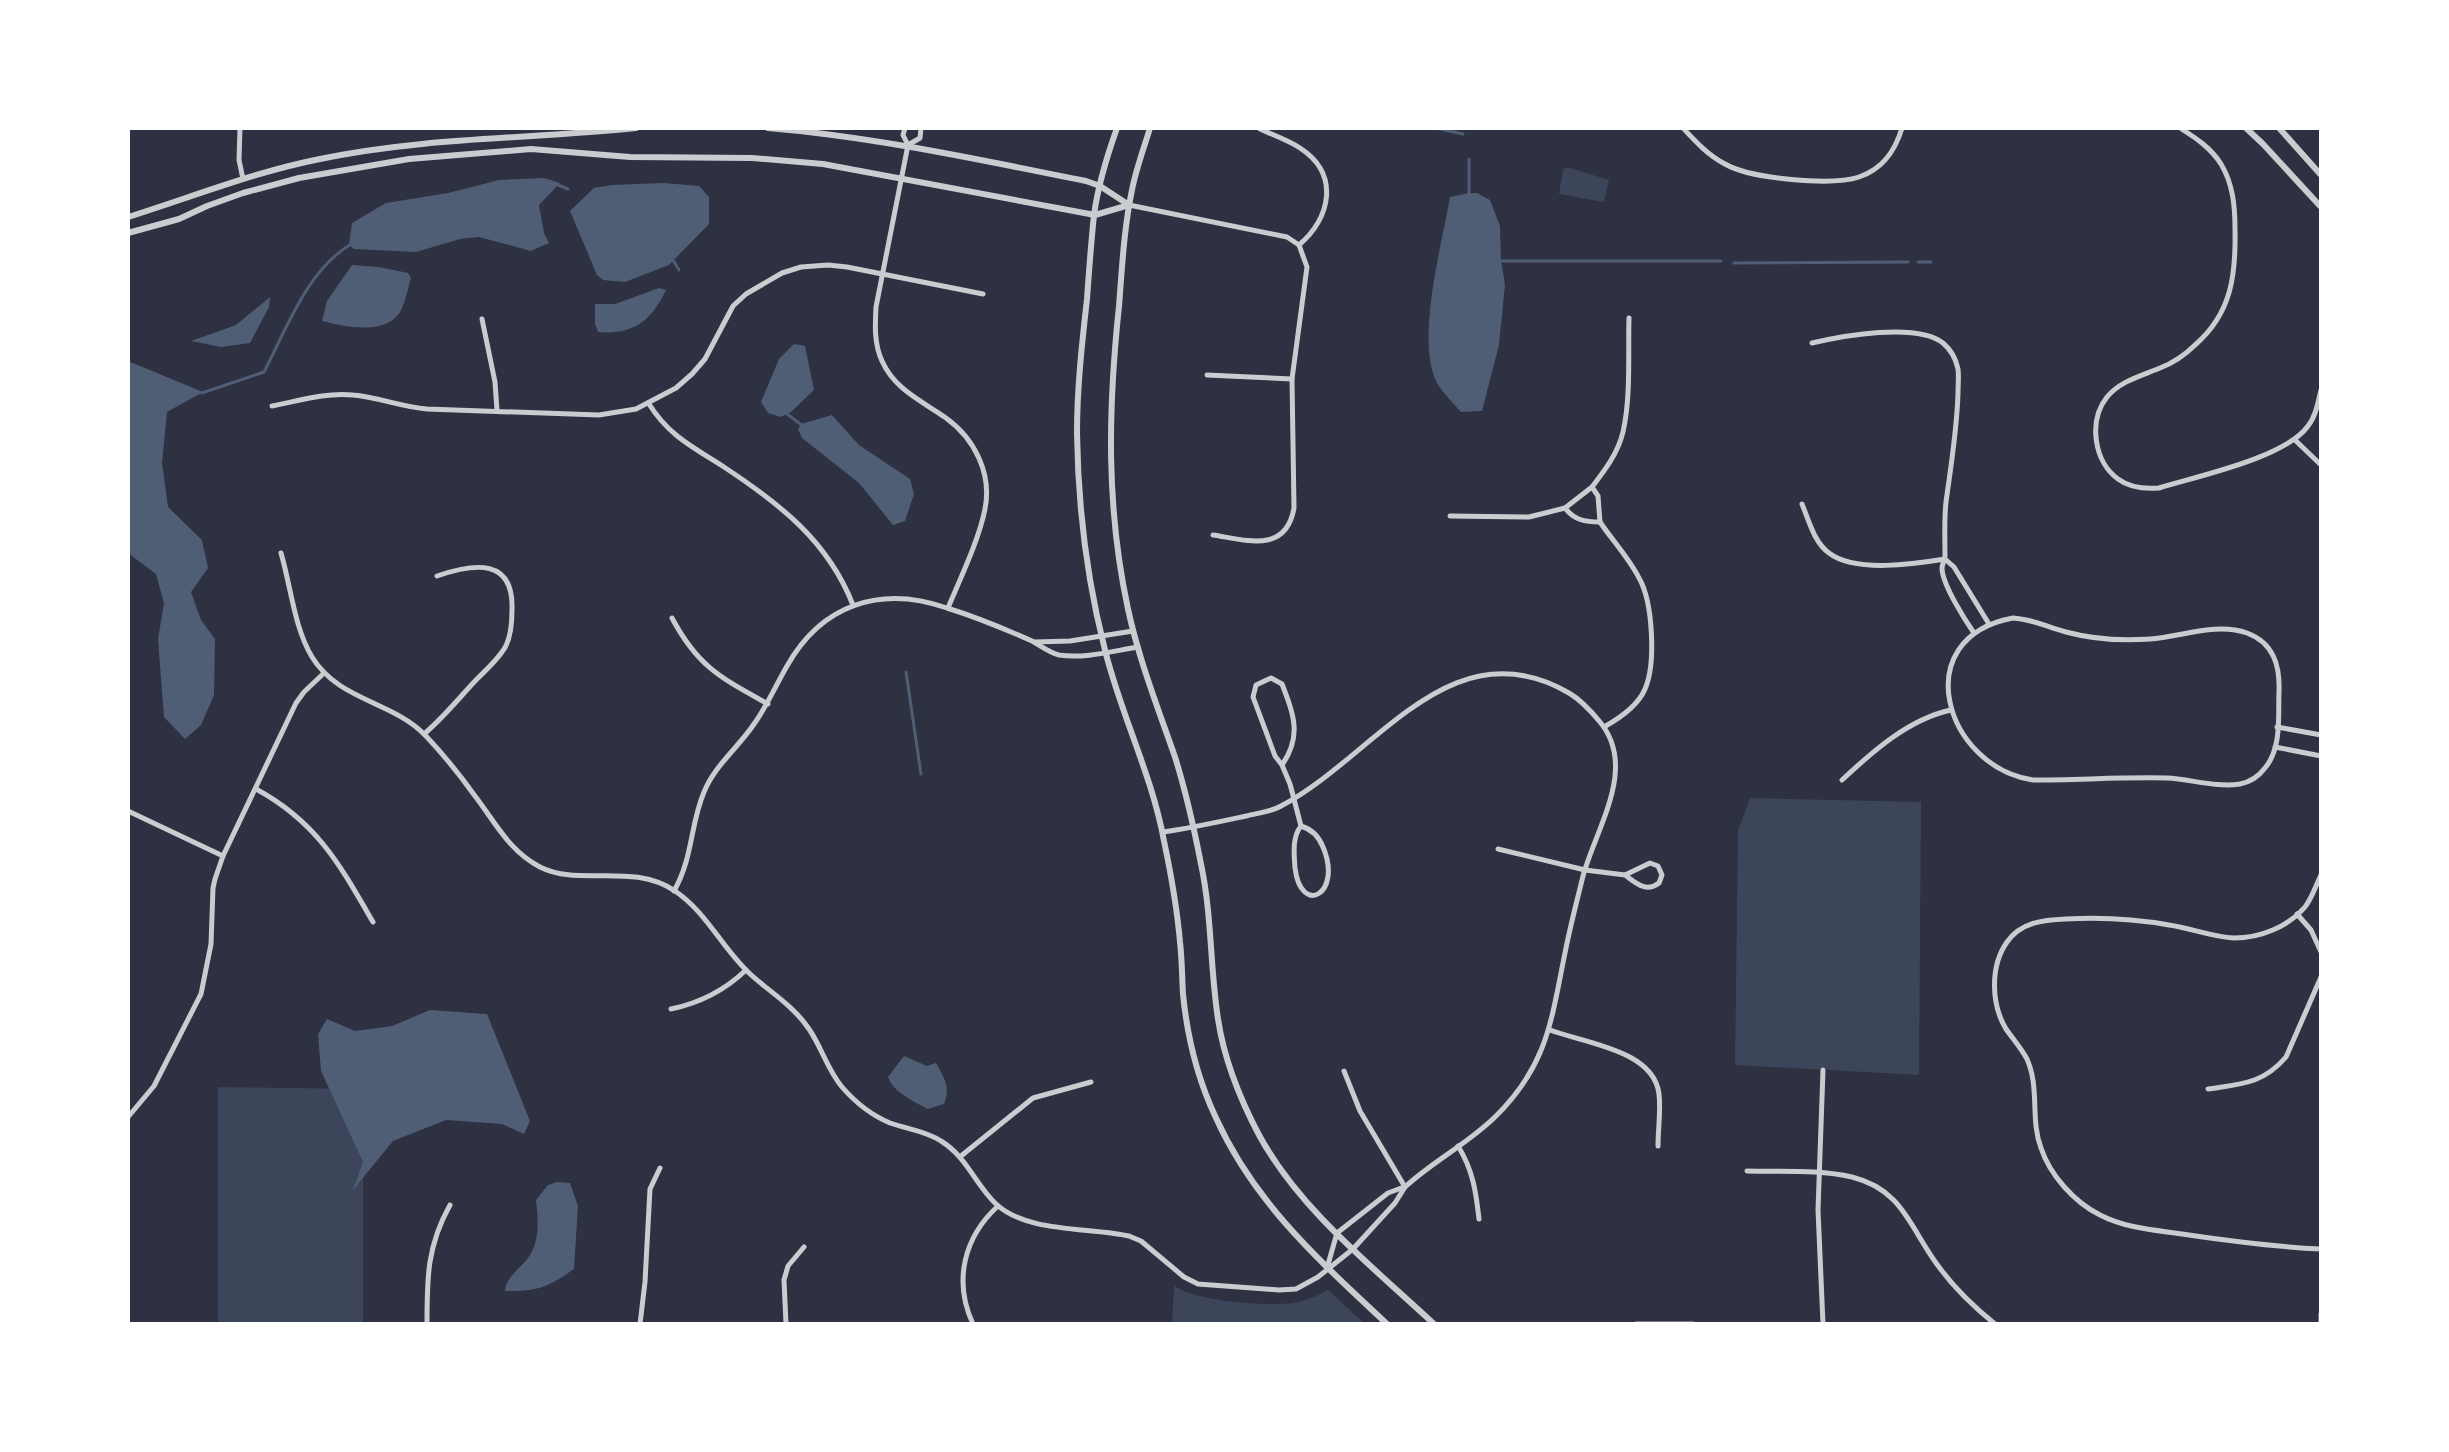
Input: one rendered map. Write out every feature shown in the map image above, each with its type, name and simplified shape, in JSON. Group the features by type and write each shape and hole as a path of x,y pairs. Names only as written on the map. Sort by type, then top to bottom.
{"street":[{"path":"240,128 239,160 243,179"},
{"path":"128,217 243,179 319,159 399,146 636,128"},
{"path":"768,128 908,145 1086,181 1100,186 1129,205 1273,233 1299,245 1305,257 1307,277 1292,379 1292,519 1277,537 1260,542 1213,535"},
{"path":"905,128 903,135 908,145 883,274 875,327 877,344 883,362 904,391 948,419 972,445 985,477 985,509 981,524 948,608"},
{"path":"908,145 920,138 921,128"},
{"path":"1117,128 1095,215 1079,381 1079,485 1084,540 1105,652 1163,832 1174,890 1183,996 1193,1049 1206,1095 1249,1178 1286,1226 1326,1269 1387,1324"},
{"path":"1150,128 1129,205 1114,353 1109,456 1112,511 1133,631 1175,758 1194,828 1204,879 1218,1020 1242,1101 1284,1174 1337,1233 1434,1324"},
{"path":"1683,128 1710,155 1745,173 1783,179 1843,180 1857,178 1882,164 1893,152 1902,128"},
{"path":"2180,128 2213,154 2231,189 2235,207 2235,266 2231,286 2222,311 2199,343 2174,362 2125,382 2108,396 2096,426 2103,462 2119,480 2148,489 2274,452 2295,440 2308,426 2315,414 2321,390"},
{"path":"2246,128 2321,207"},
{"path":"2279,128 2321,175"},
{"path":"1260,129 1300,147 1321,167 1327,199 1323,214 1316,228 1299,245"},
{"path":"128,233 179,219 243,193 299,178 409,159 531,149 630,157 752,158 823,164 1095,215 1129,205"},
{"path":"272,406 338,394 414,408 599,415 636,409 676,388 705,359 733,306 762,282 801,267 828,265 983,294"},
{"path":"1450,516 1529,517 1565,508 1592,487 1615,454 1623,434 1629,318"},
{"path":"482,319 495,382 497,411"},
{"path":"1812,343 1871,333 1911,333 1934,337 1955,359 1958,413 1944,524 1945,559 1942,568 1951,593 1974,633"},
{"path":"1207,375 1292,379"},
{"path":"649,404 668,430 768,497 795,520 831,560 853,605"},
{"path":"2295,440 2321,465"},
{"path":"1592,487 1598,496 1600,522 1640,579 1650,618 1650,673 1645,690 1628,710 1604,727"},
{"path":"1802,504 1821,545 1839,559 1875,564 1945,559 1954,567 1989,624"},
{"path":"1565,508 1572,517 1600,522"},
{"path":"281,553 301,631 311,656 324,673 353,695 391,710 424,734 475,795 513,848 542,868 559,872 637,876 674,891 698,910 746,970 796,1012 811,1031 830,1071 864,1109 891,1123 936,1138 961,1156 983,1189 1007,1213 1024,1221 1129,1236 1141,1241 1184,1277 1198,1284 1296,1289 1318,1277 1353,1249 1395,1203 1405,1187"},
{"path":"424,734 503,651 512,621 513,594 501,573 478,567 457,569 437,576"},
{"path":"674,891 689,856 696,813 704,790 717,768 753,727 787,665 814,628 832,615 876,598 921,599 1033,642 1056,655 1079,656 1138,647"},
{"path":"672,618 699,660 716,675 768,704"},
{"path":"2013,618 2027,619 2065,632 2121,639 2151,639 2206,631 2247,633 2269,647 2276,658 2279,683 2277,727 2271,759 2264,770 2242,784 2113,777 2033,780 2010,774 1980,755 1968,742 1951,710 1948,681 1951,663 1963,641 1989,624 2013,618"},
{"path":"1033,642 1070,641 1133,631"},
{"path":"128,1117 154,1086 201,994 211,944 213,888 223,856 296,703 324,673"},
{"path":"1163,832 1194,828 1277,808 1294,799 1445,686 1487,674 1511,673 1533,677 1572,695 1590,709 1604,727 1615,751 1615,783 1585,870 1550,1030 1532,1072 1495,1117 1405,1187 1388,1193 1337,1233 1326,1269"},
{"path":"1282,765 1291,753 1295,734 1291,709 1282,684 1271,678 1256,685 1253,697 1275,756 1282,765 1301,826"},
{"path":"1842,780 1912,725 1927,716 1951,710"},
{"path":"2277,727 2321,735"},
{"path":"2275,747 2321,756"},
{"path":"256,789 296,814 321,838 373,922"},
{"path":"128,811 223,856"},
{"path":"1301,826 1309,828 1320,840 1329,860 1330,874 1326,888 1313,895 1303,892 1295,868 1296,832 1301,826"},
{"path":"1498,849 1585,870 1625,875 1642,887 1649,888 1659,883 1662,875 1658,866 1650,863 1625,875"},
{"path":"2321,875 2305,907 2288,922 2252,936 2233,938 2131,919 2088,917 2033,923 2020,928 2000,953 1994,989 2006,1028 2032,1070 2041,1148 2063,1185 2078,1201 2097,1214 2139,1228 2257,1245 2321,1249"},
{"path":"2297,914 2316,938 2321,952"},
{"path":"671,1009 721,990 746,970"},
{"path":"2208,1089 2253,1082 2277,1067 2286,1057 2321,977"},
{"path":"1550,1030 1634,1058 1650,1071 1659,1092 1658,1146"},
{"path":"1823,1070 1818,1252 1823,1324"},
{"path":"1344,1071 1365,1122 1405,1187"},
{"path":"961,1156 1033,1098 1091,1082"},
{"path":"1458,1146 1470,1165 1479,1219"},
{"path":"640,1324 650,1189 660,1168"},
{"path":"1747,1171 1819,1173 1854,1177 1871,1183 1900,1205 1937,1265 1955,1287 1995,1324"},
{"path":"427,1324 429,1259 450,1205"},
{"path":"973,1324 965,1297 964,1262 968,1244 977,1228 998,1206"},
{"path":"786,1324 784,1280 788,1266 804,1247"},
{"path":"2321,1314 2321,1324"},
{"path":"1636,1324 1693,1324"}],"shaded area":[{"path":"1567,167 1609,180 1604,202 1559,194 1563,170"},
{"path":"544,178 560,183 539,205 549,243 531,251 479,237 460,239 416,252 354,249 349,244 352,223 386,203 448,193 499,180"},
{"path":"664,183 699,186 709,197 709,224 669,265 625,282 603,280 597,275 570,211 594,188"},
{"path":"1477,193 1490,200 1500,226 1505,285 1499,345 1482,411 1461,412 1437,383 1431,365 1429,318 1450,197"},
{"path":"352,265 408,273 411,278 406,298 395,318 386,324 365,328 322,321 327,301"},
{"path":"659,288 666,290 654,310 640,324 622,331 598,332 595,304 615,304"},
{"path":"270,297 269,307 250,343 221,347 191,341 236,325"},
{"path":"794,344 805,346 814,390 791,412 781,417 768,413 761,402 779,359"},
{"path":"128,361 203,392 167,412 162,463 168,507 202,540 208,568 191,592 201,620 215,639 214,695 201,725 185,739 164,717 158,639 164,603 156,574 128,553"},
{"path":"832,415 859,445 910,479 914,494 905,521 893,525 859,483 802,438 798,429 801,424"},
{"path":"1750,798 1921,802 1919,1075 1735,1065 1738,831"},
{"path":"430,1010 487,1014 530,1121 524,1134 502,1124 446,1120 393,1141 353,1190 363,1162 321,1071 318,1034 327,1019 355,1031 392,1026"},
{"path":"904,1056 927,1066 936,1063 947,1088 944,1104 928,1109 895,1088 888,1077"},
{"path":"218,1087 363,1089 363,1324 218,1324"},
{"path":"570,1183 578,1206 574,1269 542,1287 505,1291 508,1280 534,1247 538,1227 536,1200 548,1185"},
{"path":"1174,1286 1199,1296 1265,1304 1298,1302 1328,1290 1365,1324 1172,1324"}],"waterway":[{"path":"1436,128 1463,134"},
{"path":"1469,159 1469,195"},
{"path":"558,185 568,189"},
{"path":"202,393 264,372 311,283 337,254 353,243"},
{"path":"673,260 679,270"},
{"path":"1497,261 1721,261"},
{"path":"1734,263 1908,262"},
{"path":"1918,262 1931,262"},
{"path":"787,414 803,426"},
{"path":"906,672 921,774"}]}
